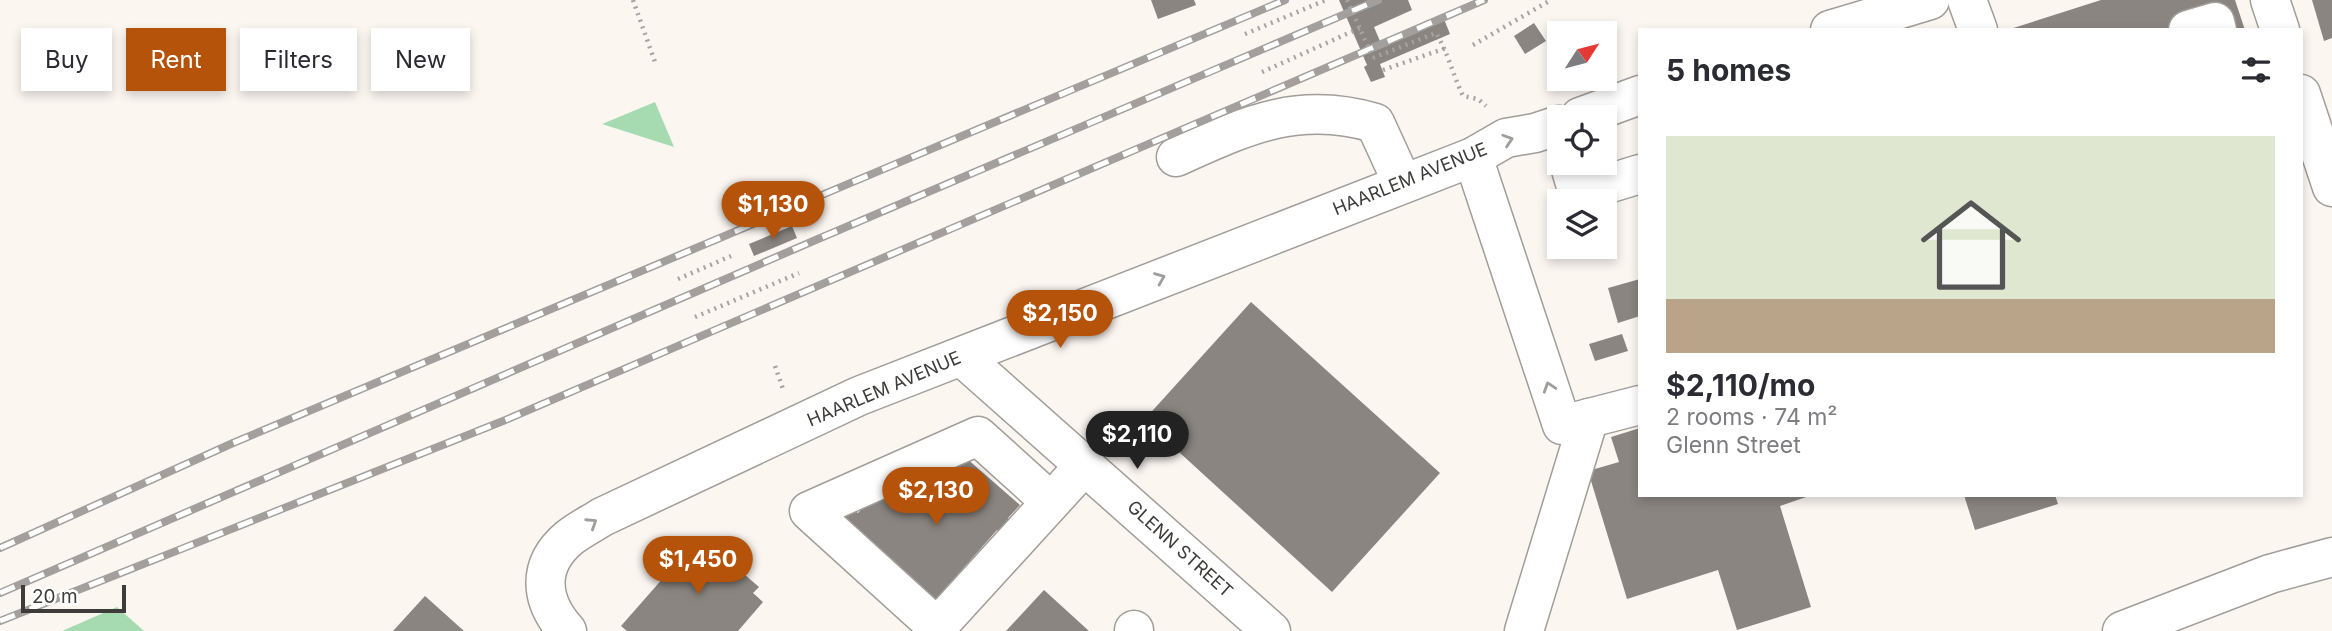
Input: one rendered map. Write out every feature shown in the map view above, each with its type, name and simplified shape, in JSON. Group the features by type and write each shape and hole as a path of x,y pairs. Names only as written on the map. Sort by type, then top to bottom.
{"street":[{"path":"1967,0 1977,28"},
{"path":"2270,0 2279,28"},
{"path":"1836,28 1911,3"},
{"path":"2195,28 2215,22 2216,28"},
{"path":"1613,105 1638,96"},
{"path":"2303,100 2332,187"},
{"path":"1176,158 1237,130 1290,114 1329,114 1357,117 1375,123 1402,182"},
{"name":"HAARLEM AVENUE","path":"567,631 559,623 544,591 546,572 557,550 569,538 602,517 859,397 1402,182 1473,157 1506,138 1547,130"},
{"path":"1473,157 1562,425 1638,406"},
{"path":"1573,175 1578,193 1638,175"},
{"name":"GLENN STREET","path":"962,357 1271,631"},
{"path":"1535,628 1589,418"},
{"path":"1052,502 978,436 809,511 937,627 1052,502 1085,465"},
{"path":"2122,631 2270,574 2328,564"}],"path":[{"path":"633,0 655,62"},
{"path":"1245,34 1326,0"},
{"path":"1348,0 1373,58 1436,33 1446,48 1463,96 1478,99 1490,108 1506,138"},
{"path":"1473,45 1551,0"},
{"path":"1262,72 1360,28"},
{"path":"1382,70 1446,48"},
{"path":"678,279 731,256"},
{"path":"695,317 799,273"}],"green space":[{"path":"655,102 674,147 602,124"},
{"path":"117,607 144,631 62,631"}],"building":[{"path":"1151,0 1194,0 1196,5 1158,19"},
{"path":"1339,0 1408,0 1412,10 1374,27 1382,46 1444,19 1450,34 1380,64 1385,77 1371,82 1364,67 1367,65"},
{"path":"2101,0 2235,0 2244,28 2013,28"},
{"path":"2312,0 2332,0 2332,38 2324,41"},
{"path":"1534,23 1546,41 1525,54 1514,36"},
{"path":"792,226 797,238 754,256 749,244"},
{"path":"1638,280 1638,317 1618,323 1608,288"},
{"path":"1251,302 1440,473 1332,592 1144,420"},
{"path":"1622,334 1628,351 1595,361 1589,344"},
{"path":"1638,429 1638,497 1806,497 1780,506 1811,607 1737,630 1718,570 1627,599 1588,471 1619,462 1611,437"},
{"path":"958,451 1020,505 1008,518 1014,524 1004,537 997,530 930,606 840,519 854,510 858,513 878,490 903,512"},
{"path":"1965,497 2056,497 2058,504 1975,530"},
{"path":"700,536 759,587 753,593 763,602 738,631 627,631 621,626"},
{"path":"1044,590 1089,631 1006,631"},
{"path":"425,596 464,631 393,631"}],"railway":[{"path":"0,548 233,443 1285,0"},
{"path":"0,593 1378,0"},
{"path":"0,621 503,421 1484,0"}]}
